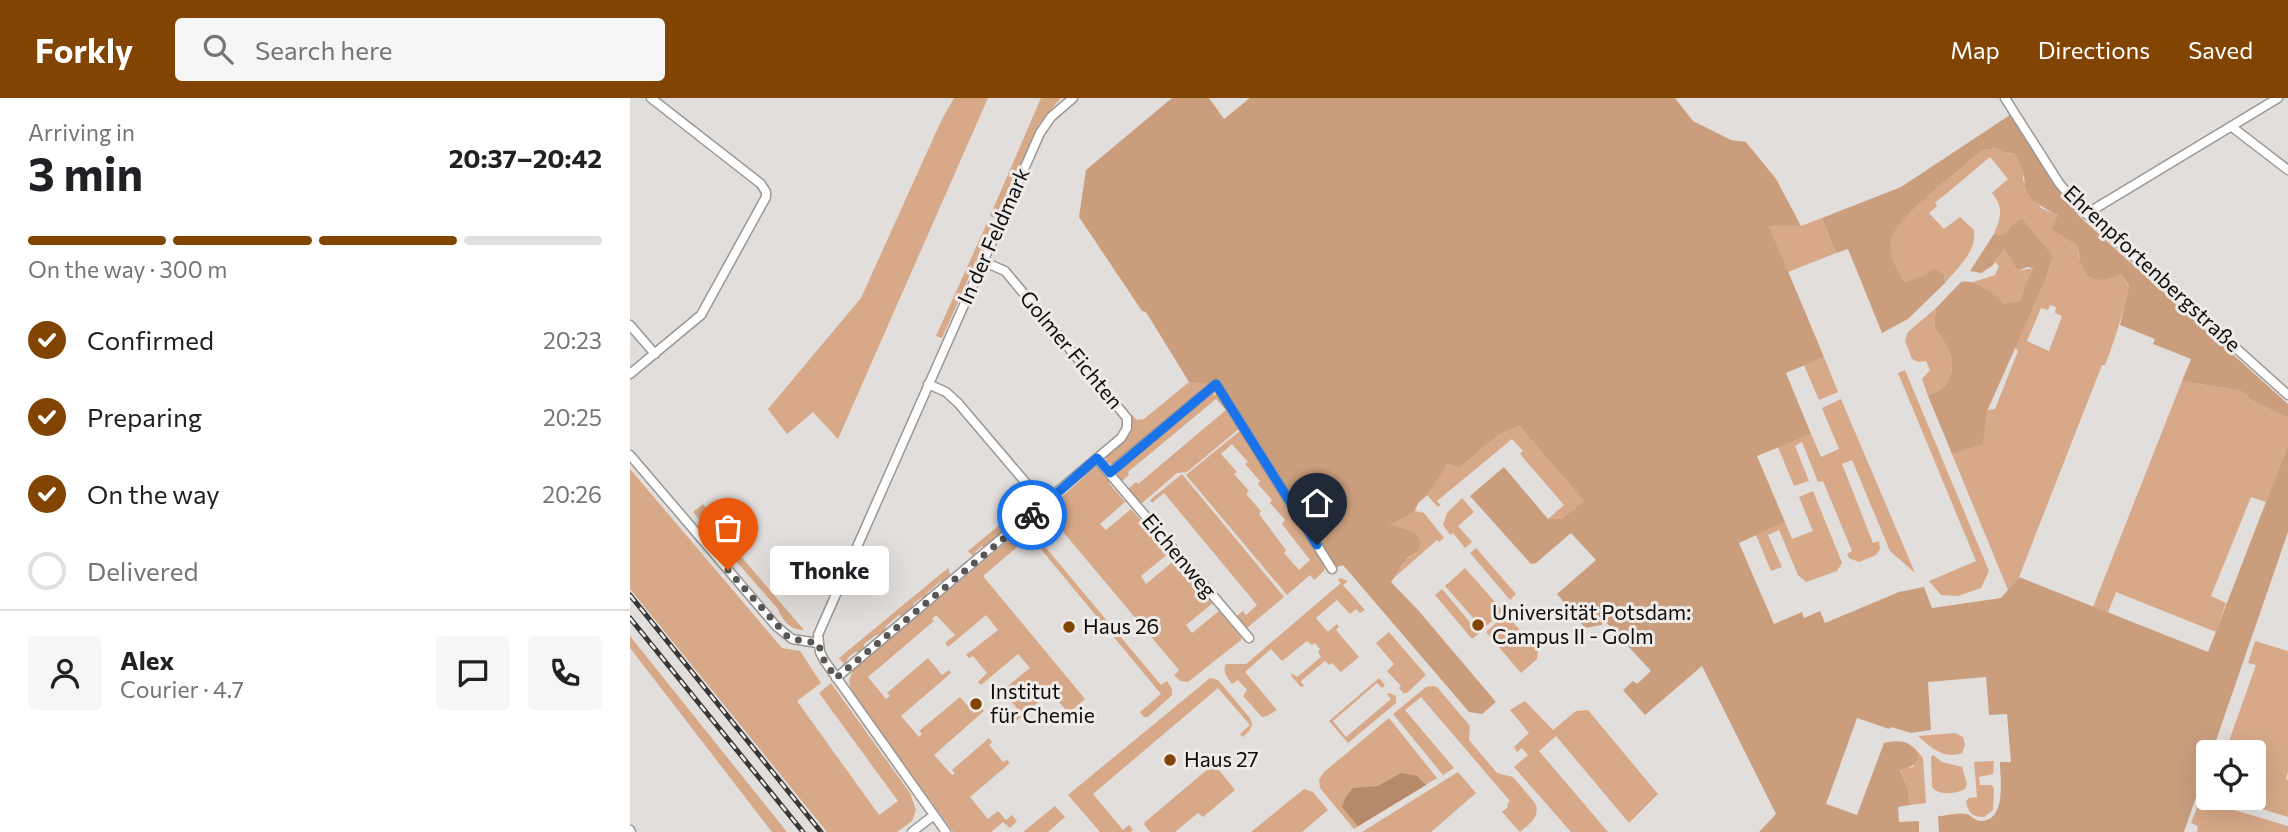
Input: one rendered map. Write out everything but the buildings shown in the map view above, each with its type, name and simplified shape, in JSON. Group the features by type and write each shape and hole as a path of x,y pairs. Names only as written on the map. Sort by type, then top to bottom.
{"street":[{"path":"630,374 701,315 764,203 766,192 761,184 651,98"},
{"name":"In der Feldmark","path":"818,643 825,616 1040,133 1051,117 1073,98"},
{"name":"Ehrenpfortenbergstraße","path":"2005,98 2059,183 2086,214 2288,395"},
{"path":"2086,214 2278,98"},
{"path":"2232,127 2288,170"},
{"name":"Golmer Fichten","path":"836,678 1125,434 1127,418 1005,271 982,261"},
{"path":"630,325 655,354"},
{"path":"928,384 946,392 958,403 1043,503"},
{"path":"1110,473 1216,384 1332,569"},
{"path":"630,455 776,626 792,639 818,643 824,660 836,678 946,832"},
{"name":"Eichenweg","path":"1097,458 1249,639"},
{"path":"912,832 934,815"}],"shaded area":[{"path":"954,98 988,98 838,439 813,412 787,434 768,409 861,298"},
{"path":"1041,98 1061,98 1039,124 995,218 990,216"},
{"path":"1172,98 1209,98 1224,119 1250,98 1675,98 1693,121 1731,140 1746,142 1776,179 1801,226 1769,226 1824,357 1786,373 1811,434 1757,456 1785,522 1739,543 1774,624 1802,612 1804,618 1820,611 1825,623 1899,592 1924,587 1932,608 2001,598 2019,577 2208,652 2288,445 2288,532 2216,740 2196,740 2196,797 2184,832 1939,832 1938,816 1963,814 1981,821 1995,814 1998,806 2001,788 2000,762 2011,762 2007,714 1989,715 1986,677 1928,682 1931,730 1911,733 1857,718 1826,804 1857,815 1884,743 1903,742 1918,753 1913,765 1900,770 1908,788 1910,805 1898,807 1899,822 1919,821 1919,832 1759,832 1776,814 1702,666 1645,715 1623,690 1633,681 1637,684 1651,671 1605,621 1601,625 1585,628 1557,594 1596,560 1571,533 1536,563 1531,564 1470,496 1504,467 1548,519 1561,519 1584,501 1519,426 1500,434 1459,468 1448,464 1414,512 1389,525 1410,531 1419,538 1420,543 1418,551 1408,558 1391,582 1496,702 1482,714 1469,712 1343,565 1332,569 1216,384 1189,382 1146,312 1142,311 1079,217 1086,170"},
{"path":"2013,113 2063,195 2080,217 2288,404 2288,418 2253,401 2241,391 2182,381 2191,359 2153,344 2155,339 2120,325 2129,286 2121,274 2101,280 2089,276 2081,264 2077,245 2052,229 2058,215 2034,201 2029,195 2021,165 2015,154 2004,153 1996,148 1982,151 1932,192 1897,228 1890,249 1893,261 1905,282 1925,275 1934,268 1944,275 1945,283 1908,319 1882,333 1848,249 1836,253 1822,218 1901,187"},
{"path":"1996,148 2004,153 2015,154 2023,166 2023,180 2041,208 2058,215 2077,245 2079,258 2121,274 2129,287 2105,365 2102,365 2019,577 2008,590 1952,454 1983,443 1988,410 1995,409 2018,351 2015,348 2046,279 2053,256 2022,218 2011,225 2003,235 1994,234 2000,213 1992,193 2008,179 1990,157 1935,203 1937,206 1929,213 1944,229 1960,217 1974,230 1970,252 1945,283 1944,275 1926,275 1905,282 1893,261 1890,249 1891,237 1906,217 1982,151","holes":["2050,305 2056,307 2055,313 2062,316 2049,351 2027,341 2041,308 2048,310"]},
{"path":"1822,218 1836,253 1788,272 1769,226 1801,226"},
{"path":"2022,218 2053,256 2046,279 1988,409 1983,444 1952,454 1928,396 1945,386 1952,369 1947,347 1934,328 1936,308 1961,282 1979,285 2004,304 2021,301 2033,268 2027,267 2018,271 2004,249 1992,266 1981,273 1970,271 1994,234 2003,235 2011,225"},
{"path":"987,223 992,225 942,338 936,336"},
{"path":"2004,249 2018,271 2033,268 2021,301 2004,305 1985,288 1973,282 1995,275 1999,266 1995,262"},
{"path":"1936,308 1934,328 1947,347 1952,369 1945,386 1928,396 1922,379 1930,370 1926,361 1912,359 1905,341 1908,332"},
{"path":"1824,357 1838,392 1819,400 1804,365"},
{"path":"1905,370 1989,571 1981,588 1958,596 1941,595 1929,581 1976,561 1898,373"},
{"path":"2182,381 2241,391 2253,401 2288,418 2288,445 2266,502 2251,497 2211,596 2226,603 2216,632 2116,592 2108,612 2093,607"},
{"path":"1189,382 1209,383 1114,464 1106,463 1106,455 1129,434 1132,415 1137,420 1144,419"},
{"path":"1209,393 1427,494 1448,464 1459,468 1500,434 1519,426 1584,501 1561,519 1548,519 1564,505 1520,454 1523,451 1512,439 1437,501 1441,506 1437,506 1427,495 1418,503 1415,511 1424,513 1444,538 1439,542 1437,540 1395,577 1404,561 1416,553 1387,526 1340,566 1325,565 1324,571 1314,580 1310,575 1287,595 1186,475 1241,430 1240,428 1187,472 1177,473 1141,504 1128,489 1136,482 1138,484 1226,410 1216,399 1128,472 1129,475 1122,481 1117,475 1118,471","holes":["1232,444 1248,462 1245,464 1260,481 1258,484 1272,500 1270,503 1285,520 1282,524 1310,560 1299,570 1284,553 1286,550 1259,514 1261,511 1246,494 1249,491 1234,474 1237,472 1221,454"]},
{"path":"1841,399 1915,573 1890,551 1852,460 1842,464 1873,543 1879,541 1880,549 1876,555 1859,562 1849,558 1847,554 1852,551 1823,481 1818,482 1802,442 1795,446 1809,481 1794,486 1778,447 1811,434 1821,457 1839,449 1822,408"},
{"path":"1095,467 1100,468 1111,480 1109,483 1125,502 1100,524 1106,530 1131,509 1169,553 1141,576 1146,584 1175,560 1213,603 1186,625 1192,633 1219,611 1241,637 1241,640 1188,682 1180,681 1174,675 1179,670 1059,527 1053,531 1045,519 1047,510"},
{"path":"630,469 782,648 800,651 821,683 797,701 879,815 898,801 819,693 831,683 910,793 916,810 912,821 897,832 827,832 630,589"},
{"path":"1182,474 1284,597 1247,628 1237,616 1243,611 1246,615 1257,605 1164,493 1152,503 1150,500"},
{"path":"1813,491 1842,563 1837,571 1806,582 1798,575 1779,530 1768,535 1782,567 1771,571 1756,535 1785,522 1792,539 1813,531 1799,497"},
{"path":"1462,498 1474,512 1458,526 1472,542 1465,548 1443,525 1447,513"},
{"path":"1030,500 1033,502 1031,509 1001,535 997,535 985,548 982,546 974,557 968,551"},
{"path":"703,504 742,549 738,553 804,630 795,629 785,621 778,609 693,512"},
{"path":"1032,523 1046,537 1041,542 1161,685 1167,681 1172,695 1148,717 1144,717 1140,712 1161,694 1030,536 983,576 1085,699 1056,724 1054,720 1066,710 1050,692 1013,724 1010,720 1020,712 1005,694 1002,697 999,693 1030,668 1018,654 981,685 978,682 987,673 973,656 969,658 966,655 998,630 986,615 948,647 945,643 955,635 936,615 932,619 934,621 868,677 886,699 890,696 887,693 928,658 942,675 949,670 951,673 901,716 919,737 922,734 919,731 960,697 974,713 981,708 984,711 934,755 952,775 955,773 952,770 989,738 992,742 989,745 1003,762 1007,760 1010,763 970,797 988,819 998,811 1006,820 1012,815 1017,821 1010,828 1003,822 991,832 953,832 851,691 849,681 853,670"},
{"path":"1476,548 1516,594 1510,600 1470,553"},
{"path":"948,568 951,577 945,582 941,581 927,593 928,597 913,604 913,609 904,617 899,615 886,626 882,635 876,635 864,644 864,650 855,652 845,665 839,658"},
{"path":"1465,568 1503,611 1483,629 1445,586"},
{"path":"1340,578 1348,581 1343,585 1365,610 1360,613 1356,609 1350,614 1337,600 1316,618 1328,632 1337,624 1339,627 1336,630 1359,657 1341,672 1332,663 1329,665 1325,661 1301,681 1304,686 1301,687 1291,673 1297,677 1321,657 1318,652 1320,649 1315,643 1312,645 1307,641 1282,661 1271,649 1245,672 1277,710 1262,717 1243,696 1247,690 1238,680 1232,684 1228,679 1226,664 1246,664 1341,583 1338,580"},
{"path":"1442,589 1479,633 1472,639 1435,595"},
{"path":"1506,614 1538,651 1537,659 1521,673 1486,632"},
{"path":"1389,632 1426,675 1407,693 1403,693 1399,688 1401,686 1387,671 1394,664 1376,643"},
{"path":"630,636 787,832 772,832 630,648"},
{"path":"2255,641 2288,651 2288,817 2266,810 2266,740 2229,740 2256,665 2248,663"},
{"path":"1210,678 1218,680 1250,718 1252,724 1250,730 1243,737 1240,734 1250,725 1218,688 1093,794 1123,830 1129,825 1133,830 1100,832 1068,795"},
{"path":"1379,678 1385,685 1382,688 1377,683 1333,721 1346,737 1391,699 1387,694 1396,696 1396,703 1348,743 1329,721"},
{"path":"1426,687 1437,687 1470,726 1469,740 1497,773 1513,777 1535,803 1535,816 1520,832 1502,812 1510,801 1421,697 1405,710 1454,768 1443,775 1393,714"},
{"path":"1525,701 1553,730 1576,711 1588,710 1658,794 1629,823 1556,736 1539,751 1608,832 1571,832 1514,767 1528,755 1522,748 1517,752 1514,747 1529,733 1510,710"},
{"path":"1389,718 1437,778 1354,829 1320,788 1319,780 1324,772"},
{"path":"1955,733 1963,737 1965,745 1962,753 1955,755 1943,754 1918,736"},
{"path":"1914,747 1923,758 1926,803 1910,805 1908,788 1900,769 1913,767 1918,753"},
{"path":"1933,755 1942,762 1962,767 1967,784 1965,789 1948,793 1939,792 1932,787"},
{"path":"1994,761 1993,774 1979,777 1980,785 1991,785 1994,788 1993,810 1984,817 1976,816 1969,811 1966,801 1977,797 1974,762"},
{"path":"1214,764 1235,790 1203,817 1198,813 1175,832 1150,832 1145,822"},
{"path":"1458,772 1476,793 1431,832 1362,832"},
{"path":"1401,773 1417,776 1426,785 1358,826 1342,807 1353,788 1378,786"},
{"path":"1304,789 1313,792 1328,810 1302,832 1251,832"},
{"path":"1055,806 1065,817 1048,832 1023,832"},
{"path":"2196,810 2234,810 2288,826 2288,832 2197,832 2198,826 2191,823"}],"railway":[{"path":"630,595 821,832"},
{"path":"630,618 803,832"}],"way so far":[{"path":"728,570 787,636 818,643 824,660 836,678 1032,515"}],"place":[{"name":"Thonke","path":"728,570"},
{"name":"Universität Potsdam: Campus II - Golm","path":"1478,625"},
{"name":"Haus 26","path":"1069,627"},
{"name":"Institut für Chemie","path":"976,704"},
{"name":"Haus 27","path":"1170,760"}],"route":[{"path":"1032,515 1097,458 1110,473 1216,384 1317,545"}]}
